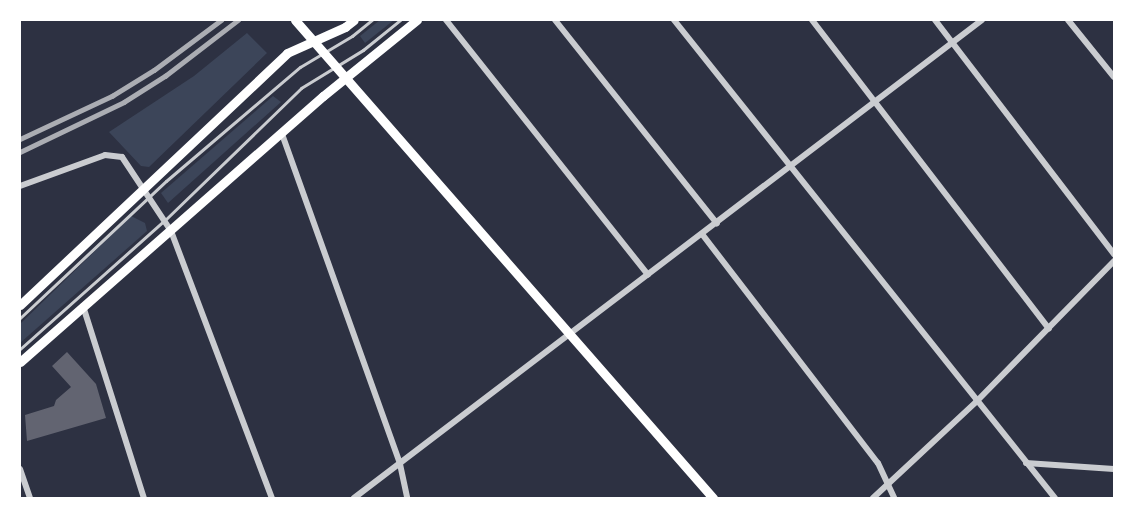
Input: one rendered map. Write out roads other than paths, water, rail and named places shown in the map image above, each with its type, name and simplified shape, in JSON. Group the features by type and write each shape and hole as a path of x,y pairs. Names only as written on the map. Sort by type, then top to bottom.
{"main road":[{"path":"295,20 713,498"},
{"path":"20,305 287,53 345,27 354,20"},
{"path":"20,362 346,78 417,20"}],"street":[{"path":"446,20 648,275"},
{"path":"555,20 717,224"},
{"path":"674,20 976,402 1055,498"},
{"path":"812,20 1049,329"},
{"path":"935,20 1114,254"},
{"path":"354,498 791,168 982,20"},
{"path":"1068,20 1114,77"},
{"path":"282,135 400,464 407,498"},
{"path":"20,186 105,155 122,157 150,196 171,231 272,498"},
{"path":"702,234 878,463 894,498"},
{"path":"873,498 976,402 1114,261"},
{"path":"83,306 144,498"},
{"path":"1026,463 1114,469"},
{"path":"20,469 30,498"}],"lane":[{"path":"20,318 150,196 300,67 372,20"},
{"path":"20,349 165,220 301,88 363,50 400,20"}],"railway":[{"path":"20,139 112,96 154,70 221,20"},
{"path":"20,152 124,102 165,76 238,20"}]}
